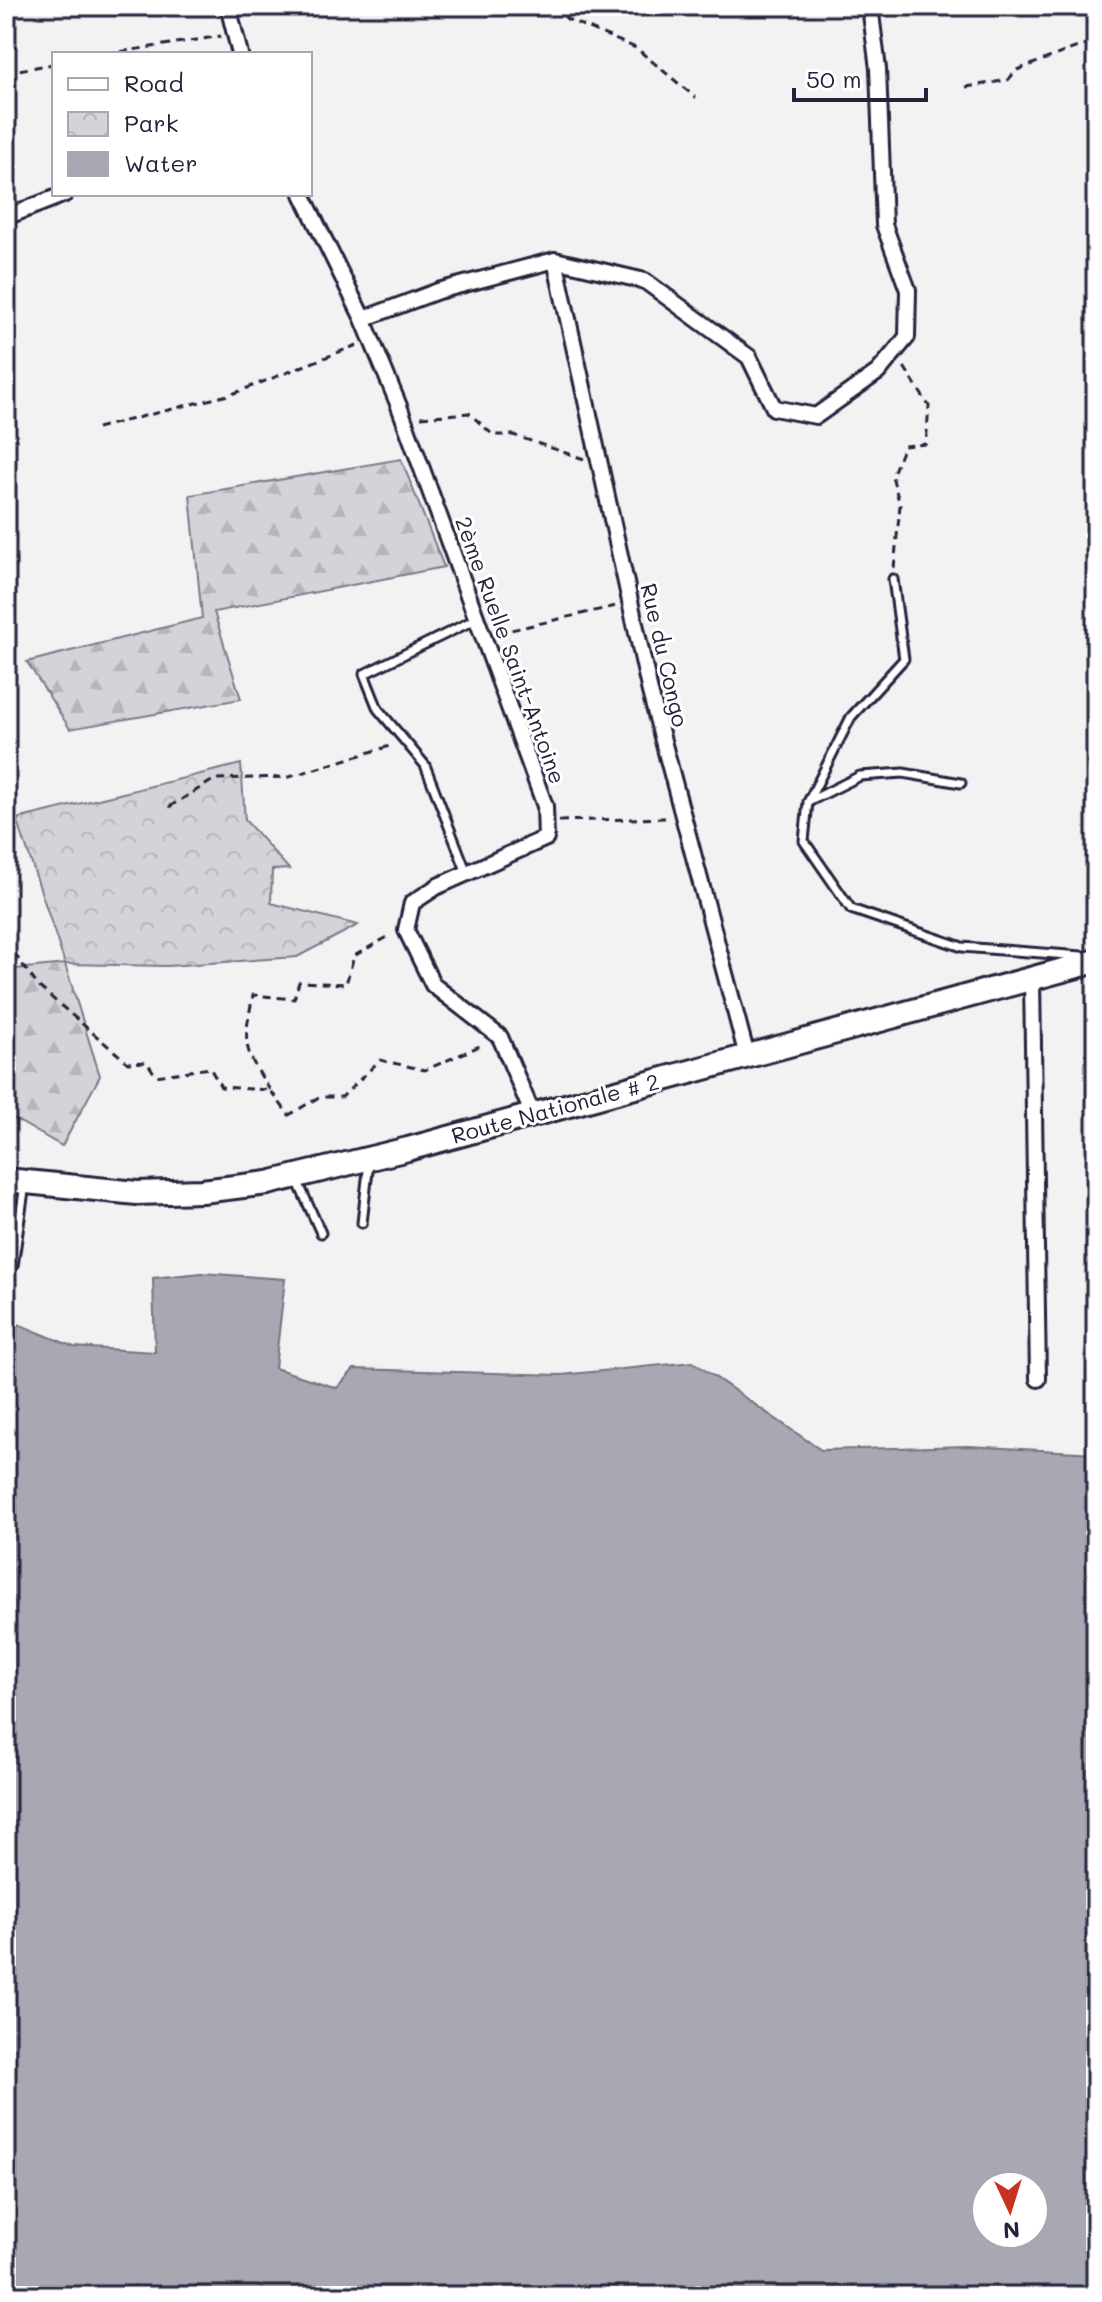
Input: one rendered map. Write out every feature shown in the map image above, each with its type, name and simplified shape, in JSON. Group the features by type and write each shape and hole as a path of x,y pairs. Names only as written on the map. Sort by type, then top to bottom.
{"main road":[{"name":"Route Nationale # 2","path":"16,1181 137,1193 228,1188 295,1176 1032,979 1096,959"}],"street":[{"path":"228,6 239,52"},
{"path":"363,319 438,291 555,260 645,281 749,357 774,408 816,416 878,372 907,337 908,290 884,225 878,69 870,6"},
{"path":"6,217 60,196"},
{"name":"2ème Ruelle Saint-Antoine","path":"303,196 363,319 403,418 545,806 545,821"},
{"name":"Rue du Congo","path":"555,260 630,602 683,818 747,1056"},
{"path":"532,1113 500,1037 433,985 406,930 412,903 467,873 546,838 545,821"},
{"path":"1032,979 1038,1379"}],"lane":[{"path":"893,579 904,659 851,717 808,802 804,841 851,909 962,947 1096,959"},
{"path":"467,873 425,765 378,709 364,674 476,619"},
{"path":"808,802 860,776 903,773 961,783"},
{"path":"362,1223 369,1158"},
{"path":"295,1176 321,1233"},
{"path":"13,1266 16,1181"}],"path":[{"path":"436,6 441,15"},
{"path":"555,6 567,19 636,48 696,98"},
{"path":"120,52 233,34"},
{"path":"966,87 1008,80 1017,70 1096,40"},
{"path":"6,72 52,64"},
{"path":"97,428 232,394 372,339"},
{"path":"893,579 900,505 892,476 904,446 926,444 929,406 914,387 896,350"},
{"path":"403,418 469,413 493,435 513,435 599,464"},
{"path":"483,636 630,602"},
{"path":"169,807 215,779 289,777 405,742"},
{"path":"545,821 683,818"},
{"path":"406,930 378,940 354,956 346,984 299,982 294,999 253,995 244,1038 248,1057 289,1115 319,1097 342,1097 380,1060 425,1070 500,1037"},
{"path":"6,942 38,986 128,1063 147,1062 156,1076 210,1068 221,1087 270,1090"}],"green space":[{"path":"401,459 444,567 214,612 241,699 70,729 27,662 202,618 190,495"},
{"path":"241,764 245,820 289,869 272,870 271,903 358,925 297,957 167,966 65,964 17,819"},
{"path":"65,964 100,1076 62,1146 6,1114 6,970"}],"water":[{"path":"201,1273 285,1279 275,1368 337,1388 354,1369 561,1375 693,1362 821,1450 968,1446 1096,1453 1096,2296 6,2296 6,1319 74,1347 155,1352 153,1278"}]}
